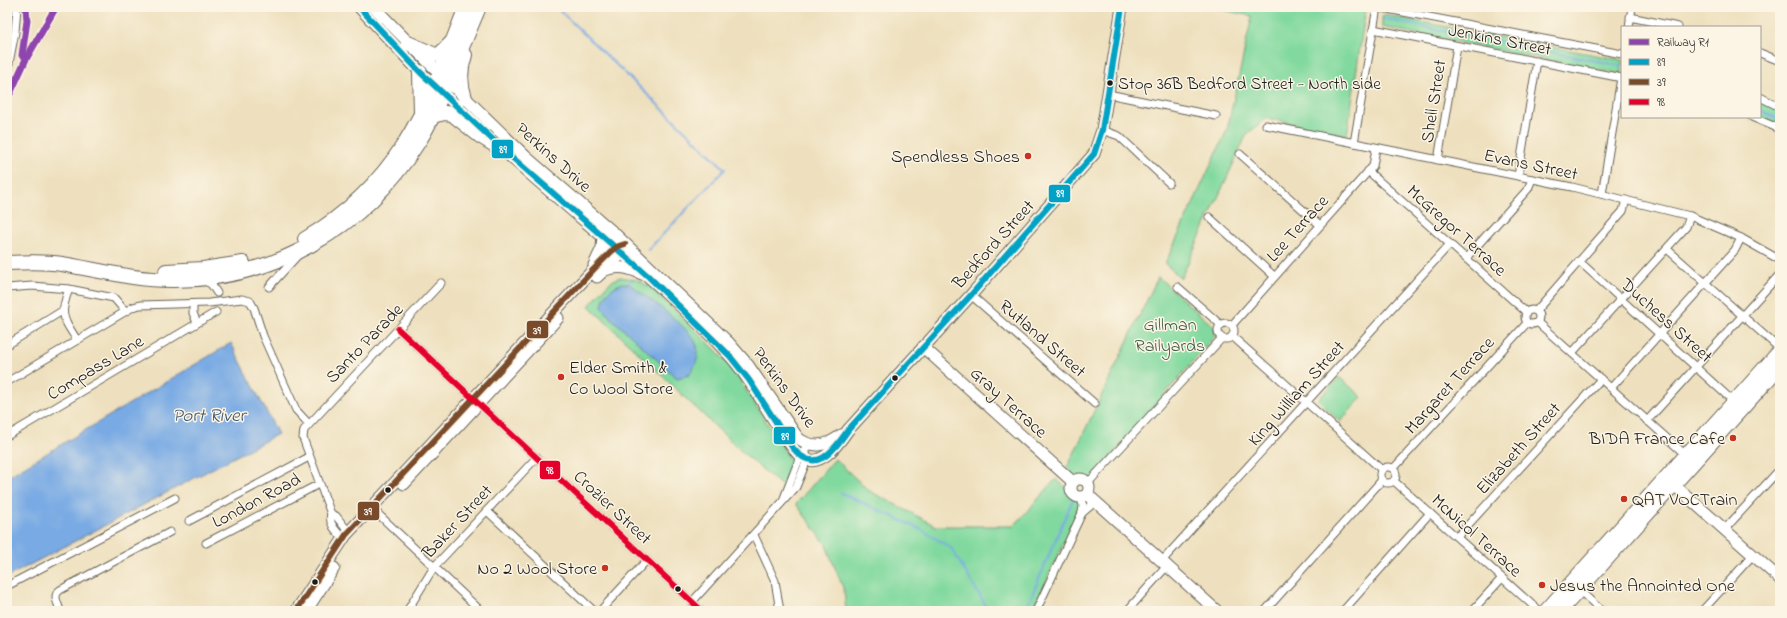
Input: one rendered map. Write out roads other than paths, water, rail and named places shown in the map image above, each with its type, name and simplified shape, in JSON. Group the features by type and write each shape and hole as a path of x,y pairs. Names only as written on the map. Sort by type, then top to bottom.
{"highway":[{"path":"441,83 452,42 466,7"},
{"path":"7,262 61,264 142,279 202,280 246,272 279,262 302,251 332,234 359,213 386,186 418,144 427,115 441,83 479,7"},
{"path":"465,98 461,84 462,62 479,17 479,7"},
{"path":"408,42 435,54 440,54 452,42"},
{"path":"420,72 421,90 419,102 427,115"},
{"path":"7,254 38,253 94,260 140,269 177,271 240,263 276,252 300,242 322,229 355,203 391,164 427,115 444,112 452,114 480,136 506,152"},
{"path":"1690,459 1734,402 1780,350"},
{"path":"1546,611 1780,366"},
{"path":"1560,611 1669,482"}],"street":[{"path":"8,68 13,48 17,7"},
{"name":"Perkins Drive","path":"359,7 420,72 465,98 621,248 737,364 790,444 804,458"},
{"name":"Perkins Drive","path":"374,7 408,42 441,83 506,152 603,236 621,248 740,354 758,378 793,432 805,443 817,445 828,443 848,430"},
{"name":"Bedford Street","path":"848,430 923,348 1093,156 1098,146 1102,130 1122,7"},
{"path":"1354,143 1377,7"},
{"name":"Jenkins Street","path":"1377,7 1621,54"},
{"path":"1628,26 1632,7"},
{"path":"1630,17 1673,26"},
{"name":"Jenkins Street","path":"1373,29 1621,78"},
{"name":"Shell Street","path":"1438,160 1457,46"},
{"path":"1761,54 1780,61"},
{"path":"1518,176 1537,61"},
{"path":"1602,194 1621,78"},
{"path":"1108,94 1216,116"},
{"path":"1761,98 1780,107"},
{"path":"1754,118 1780,129"},
{"name":"Evans Street","path":"1266,125 1602,194 1690,216 1741,238 1780,260"},
{"path":"1102,130 1119,136 1169,183"},
{"name":"Lee Terrace","path":"1232,325 1373,166 1376,148"},
{"path":"1240,154 1320,225"},
{"name":"McGregor Terrace","path":"1368,171 1526,312"},
{"path":"1466,258 1528,189 1532,179"},
{"path":"1536,311 1623,211 1626,200"},
{"path":"1572,353 1686,227 1690,216"},
{"path":"1209,217 1274,276"},
{"path":"598,271 594,266 603,244 603,236"},
{"path":"1611,388 1735,250 1741,238"},
{"name":"King William Street","path":"1127,611 1165,564 1450,244"},
{"path":"300,611 349,538 621,248"},
{"path":"1667,249 1780,350"},
{"path":"269,287 302,251"},
{"name":"Duchess Street","path":"1579,261 1734,402"},
{"path":"598,271 621,267 648,276"},
{"path":"1648,421 1780,274"},
{"path":"202,280 210,284 217,293"},
{"name":"Santo Parade","path":"308,424 441,283"},
{"path":"7,288 32,286 69,289 114,298 126,311"},
{"path":"1178,287 1221,325"},
{"path":"69,289 62,311 66,323 77,340"},
{"name":"Rutland Street","path":"971,294 1095,404"},
{"path":"7,382 126,311 140,305 193,304 242,299 250,301 254,308 262,336 296,410 308,424 304,430 303,438 331,514 330,518 335,530 342,537 349,538 377,513 476,401"},
{"path":"193,304 193,313 198,323"},
{"path":"1536,311 1531,310 1526,312 1524,316 1527,323 1533,324 1537,322"},
{"path":"7,345 62,311"},
{"path":"1536,311 1539,317 1537,322"},
{"name":"Compass Lane","path":"7,436 216,312"},
{"path":"1537,322 1690,459"},
{"path":"1221,325 1228,323 1232,325 1234,329 1232,336"},
{"name":"Margaret Terrace","path":"1393,469 1527,323"},
{"path":"1221,325 1218,332 1222,338"},
{"name":"Crozier Street","path":"398,329 702,611"},
{"path":"1232,336 1382,470"},
{"path":"1036,611 1082,513 1085,491 1222,338 1229,338 1232,336"},
{"name":"Gray Terrace","path":"923,348 1073,482"},
{"name":"Elizabeth Street","path":"1457,537 1601,379"},
{"path":"804,458 816,460 824,457 836,446 848,430"},
{"path":"692,602 754,535 798,484 804,458 805,443"},
{"path":"189,521 310,457"},
{"name":"Baker Street","path":"407,611 434,567 537,457"},
{"path":"1388,467 1393,469 1396,473 1394,481 1386,483 1382,480 1380,476 1382,470 1388,467"},
{"path":"1724,530 1780,469"},
{"path":"1085,491 1072,493 1071,486 1073,482 1079,478 1085,491 1096,502 1217,611"},
{"path":"1265,611 1382,480"},
{"name":"McNicol Terrace","path":"1394,481 1539,611"},
{"path":"1669,482 1779,577"},
{"name":"London Road","path":"206,543 319,484"},
{"path":"7,586 175,498"},
{"path":"1082,513 1096,502"},
{"path":"487,511 594,611"},
{"path":"377,513 481,611"},
{"path":"1343,611 1430,513"},
{"path":"60,611 55,597 56,593 60,590 170,532"},
{"path":"754,535 775,581 780,611"},
{"path":"1702,611 1753,555"},
{"path":"600,611 647,560"},
{"path":"1472,611 1502,578"},
{"path":"1579,590 1602,611"}],"water":[{"path":"623,283 629,284 667,312 686,330 693,339 697,346 698,354 695,365 689,375 677,378 609,316 602,307 608,292"},
{"name":"Port River","path":"231,343 278,434 7,577 7,477"}],"waterway":[{"path":"556,7 725,169 648,250"},
{"path":"1384,19 1621,66"},
{"path":"1761,110 1780,120"},
{"path":"629,284 631,279"},
{"path":"841,493 922,530 951,548 989,611"},
{"path":"1025,611 1073,499"}],"rail line":[{"name":"R1","path":"22,55 27,21 26,7"},
{"name":"R1","path":"7,100 26,59 56,7"}],"place":[{"name":"Stop 36B Bedford Street - North side","path":"1110,83"},
{"name":"Spendless Shoes","path":"1028,156"},
{"name":"Elder Smith & Co Wool Store","path":"561,377"},
{"name":"BIDA France Cafe","path":"1733,438"},
{"name":"QAT VOCTrain","path":"1624,499"},
{"name":"No 2 Wool Store","path":"605,568"},
{"name":"Jesus the Annointed One","path":"1542,585"}],"park label":[{"name":"Gillman Railyards","path":"1170,334"}]}
